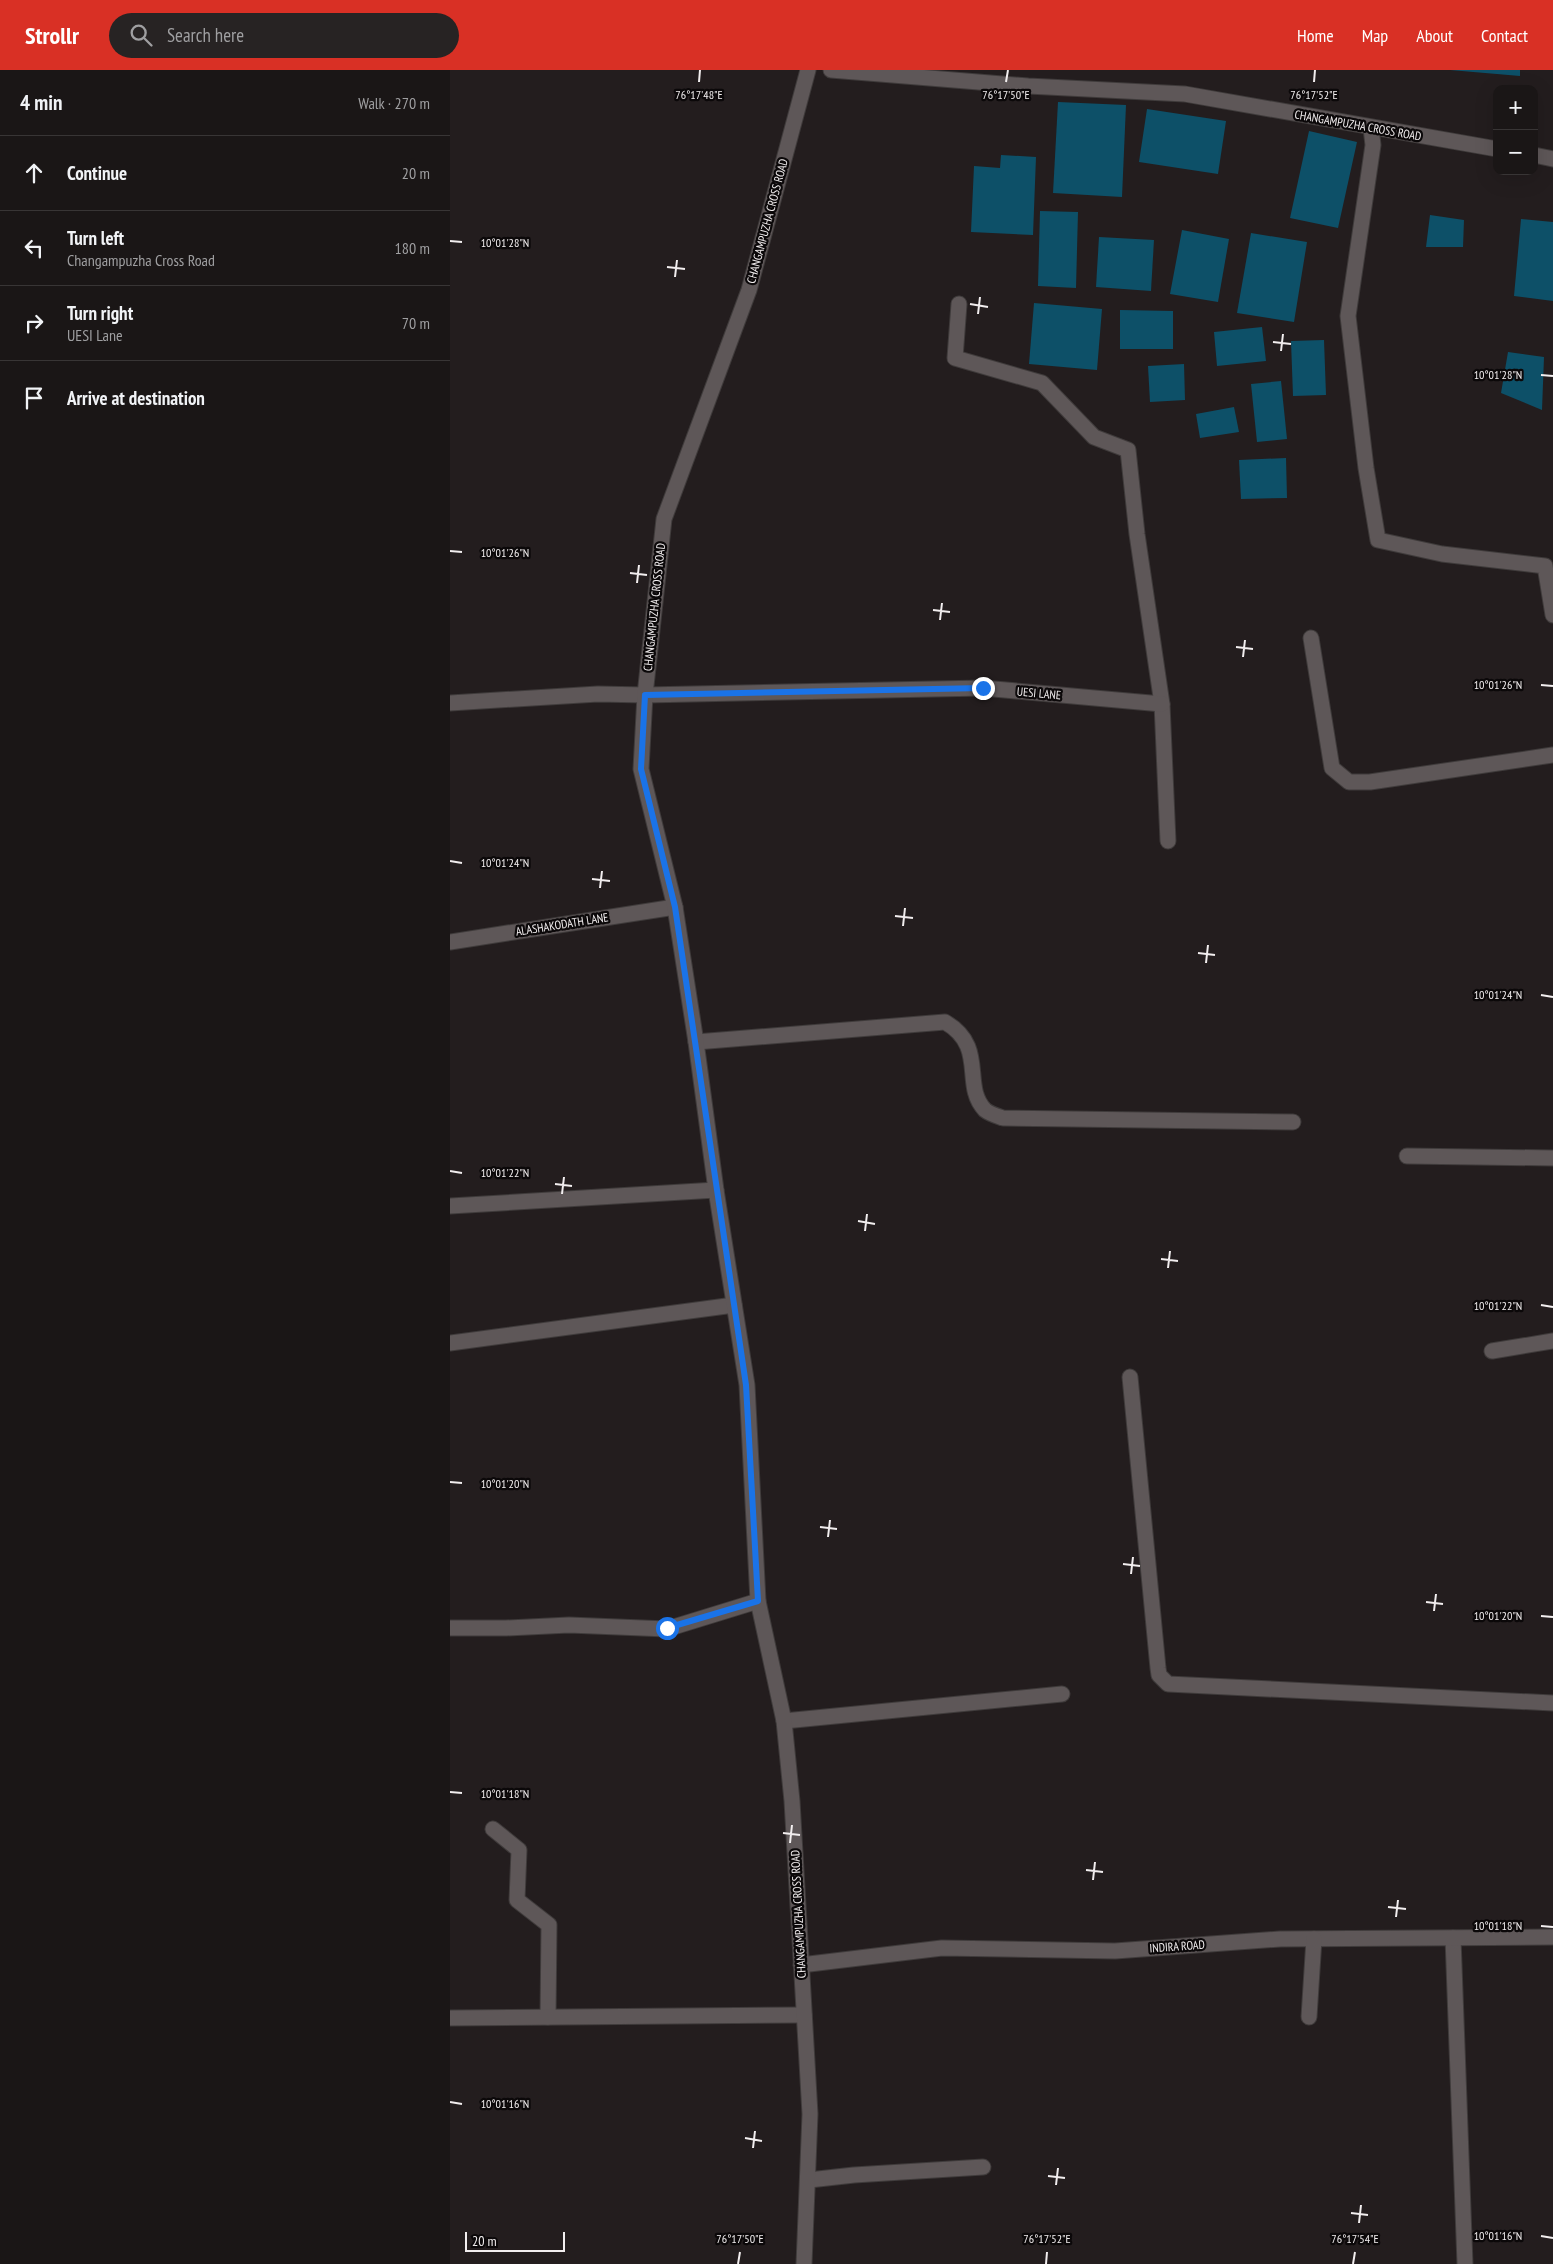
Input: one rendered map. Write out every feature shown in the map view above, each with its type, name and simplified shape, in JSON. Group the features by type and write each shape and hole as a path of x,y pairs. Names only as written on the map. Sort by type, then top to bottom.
{"street":[{"name":"CHANGAMPUZHA CROSS ROAD","path":"804,2264 809,2180 810,2114 792,1801 784,1721 758,1601 746,1385 716,1190 696,1042 675,907 641,769 645,695 664,519 749,290 808,70"},
{"name":"CHANGAMPUZHA CROSS ROAD","path":"831,70 958,75 1185,94 1493,148"},
{"path":"1371,128 1373,145 1348,316 1366,468 1378,540 1442,554 1545,566 1553,615"},
{"path":"1538,156 1553,158"},
{"path":"959,304 955,358 1042,383 1094,437 1128,450 1137,534 1162,704 1168,841"},
{"path":"1311,638 1332,768 1349,782 1370,782 1553,755"},
{"name":"UESI LANE","path":"450,702 598,694 645,695 983,688 1162,704"},
{"name":"ALASHAKODATH LANE","path":"450,942 675,907"},
{"path":"696,1042 945,1022 957,1029 968,1042 978,1101 987,1112 1003,1118 1292,1122"},
{"path":"1407,1156 1553,1158"},
{"path":"450,1206 716,1190"},
{"path":"450,1343 734,1305"},
{"path":"1492,1351 1553,1341"},
{"path":"1130,1376 1158,1668 1159,1675 1168,1684 1553,1703"},
{"path":"450,1628 569,1625 667,1628 758,1601"},
{"path":"784,1721 1062,1694"},
{"path":"493,1829 519,1850 517,1900 549,1925 548,2016"},
{"name":"INDIRA ROAD","path":"801,1965 942,1948 1115,1951 1280,1939 1553,1937"},
{"path":"1453,1938 1465,2264"},
{"path":"1309,2017 1314,1939"},
{"path":"450,2018 804,2015"},
{"path":"809,2180 854,2175 983,2167"}],"building":[{"path":"1450,70 1520,70 1520,76"},
{"path":"1058,102 1126,105 1122,197 1053,193"},
{"path":"1147,109 1226,121 1218,174 1139,162"},
{"path":"1309,131 1357,142 1338,228 1290,218"},
{"path":"1001,155 1036,157 1033,235 971,232 974,166 1000,168"},
{"path":"1040,211 1078,212 1076,288 1038,286"},
{"path":"1430,215 1464,220 1463,247 1426,247"},
{"path":"1521,219 1553,222 1553,301 1514,296"},
{"path":"1182,230 1229,239 1218,302 1170,294"},
{"path":"1251,233 1307,242 1294,322 1237,313"},
{"path":"1099,237 1154,240 1151,291 1096,287"},
{"path":"1034,303 1102,309 1097,370 1029,364"},
{"path":"1120,310 1173,311 1173,349 1120,349"},
{"path":"1262,327 1266,361 1217,366 1214,332"},
{"path":"1324,340 1326,395 1293,396 1291,341"},
{"path":"1508,352 1544,357 1542,410 1501,393"},
{"path":"1184,364 1185,400 1150,402 1148,366"},
{"path":"1281,381 1287,439 1257,442 1251,384"},
{"path":"1234,407 1239,432 1200,438 1196,414"},
{"path":"1286,458 1287,498 1241,499 1239,460"}],"route":[{"path":"667,1628 758,1601 746,1385 675,907 641,769 645,695 983,688"}]}
